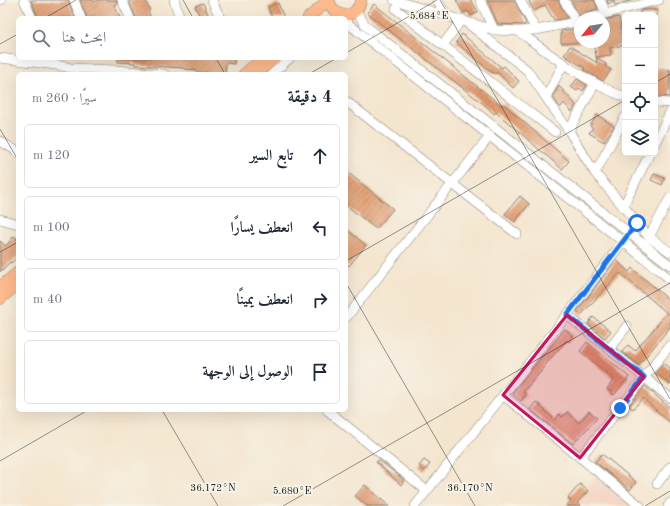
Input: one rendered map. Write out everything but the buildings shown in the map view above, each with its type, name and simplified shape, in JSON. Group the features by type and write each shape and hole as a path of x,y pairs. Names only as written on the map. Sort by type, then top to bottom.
{"main road":[{"path":"310,16 329,0 337,16 350,15 361,4"},
{"path":"246,72 261,60"},
{"path":"258,72 273,60"},
{"path":"0,287 16,274"},
{"path":"0,299 16,286"}],"street":[{"path":"24,0 31,16"},
{"path":"74,0 80,16"},
{"path":"122,0 129,16"},
{"path":"174,0 179,16"},
{"path":"212,0 219,16"},
{"path":"437,0 447,16"},
{"path":"480,0 494,30"},
{"path":"520,0 536,30"},
{"path":"564,0 574,15"},
{"path":"600,0 606,12"},
{"path":"610,12 653,1"},
{"path":"395,2 462,19 494,30 536,30 574,22"},
{"path":"395,2 443,45 555,132"},
{"path":"361,4 360,19 366,26 670,265"},
{"path":"443,45 462,19"},
{"path":"462,19 527,70 569,131 595,173 649,237 670,252"},
{"path":"348,24 670,279"},
{"path":"518,31 596,83 622,96"},
{"path":"0,58 71,68 140,72"},
{"path":"274,72 288,60"},
{"path":"546,97 564,63"},
{"path":"569,131 596,83"},
{"path":"658,102 670,103"},
{"path":"348,103 517,234"},
{"path":"658,137 670,112"},
{"path":"595,173 623,120"},
{"path":"348,315 490,136"},
{"path":"0,141 16,151"},
{"path":"623,207 648,156"},
{"path":"649,237 670,198"},
{"path":"0,219 16,223"},
{"path":"414,506 567,315 637,223"},
{"path":"567,315 670,398"},
{"path":"609,349 627,326"},
{"path":"580,458 670,345"},
{"path":"503,395 640,506"},
{"path":"329,412 427,491"},
{"path":"657,484 670,467"}],"highlighted area":[{"path":"567,315 644,377 580,458 503,395"}],"shaded area":[{"path":"595,476 633,506 571,506"}],"route":[{"path":"620,408 644,377 567,315 637,223"}]}
